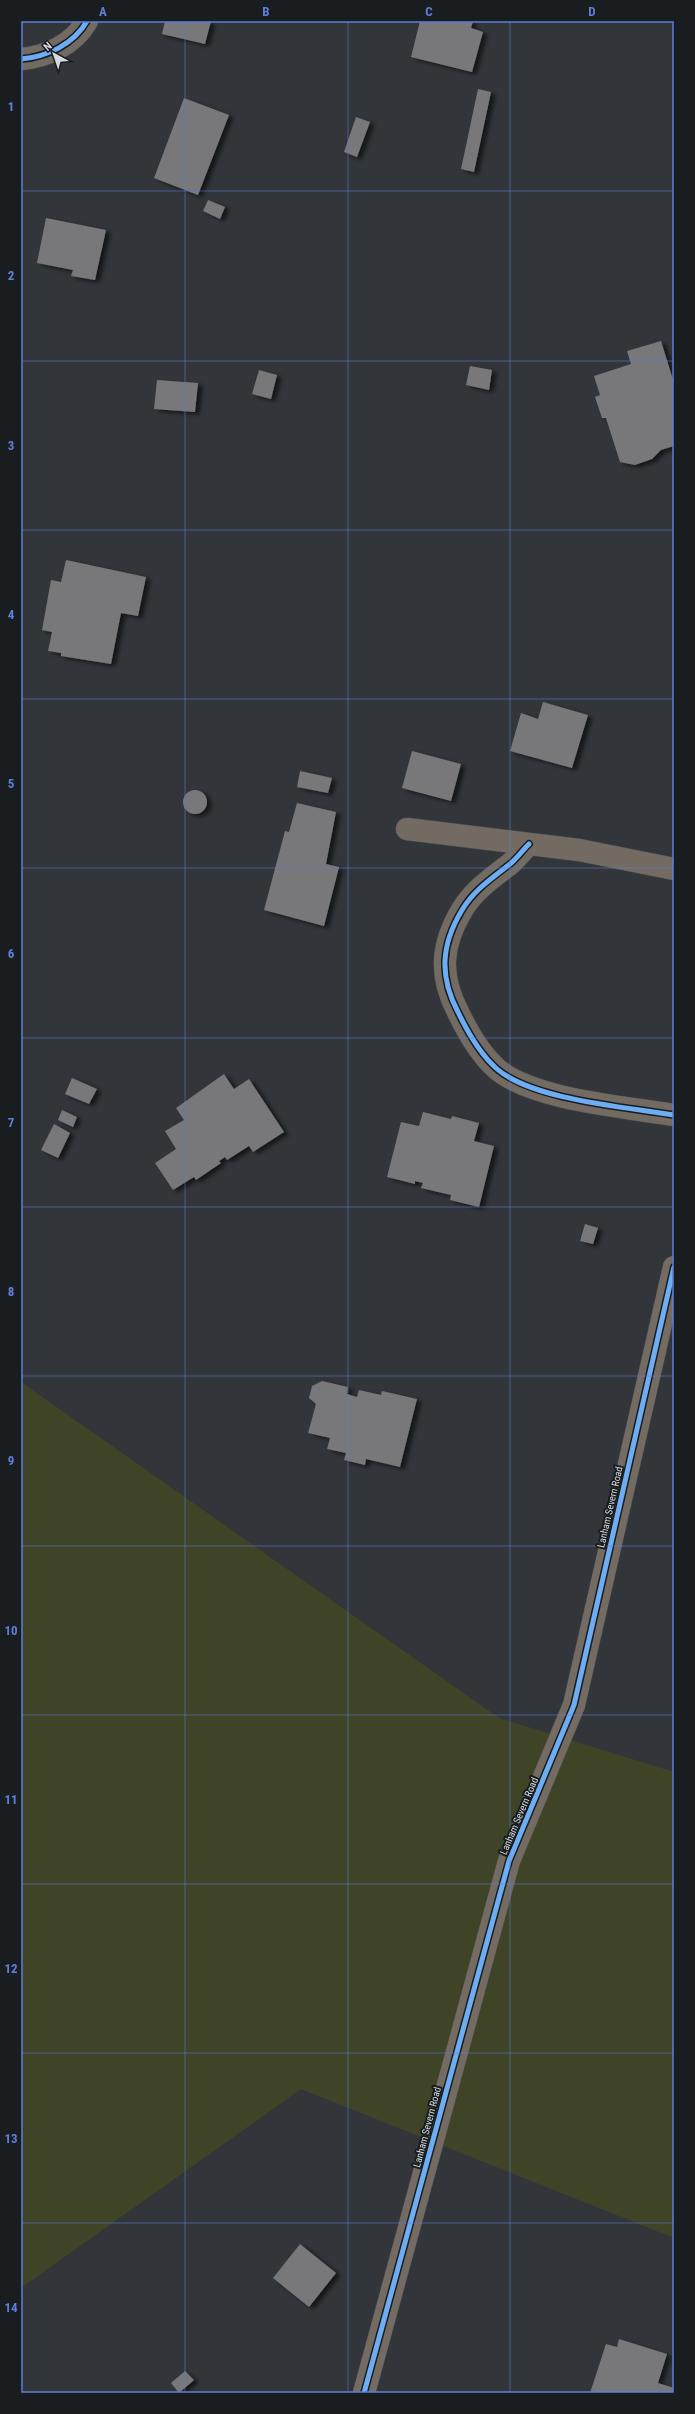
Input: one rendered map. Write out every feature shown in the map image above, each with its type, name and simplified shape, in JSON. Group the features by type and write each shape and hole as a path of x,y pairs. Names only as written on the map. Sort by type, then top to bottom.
{"main road":[{"name":"Lanham Severn Road","path":"364,2393 509,1861 574,1705 674,1267"}],"street":[{"path":"21,58 33,58 68,44 79,33 87,21"},
{"path":"407,829 579,850 674,869"},
{"path":"529,844 471,897 462,910 448,943 444,964 447,993 465,1028 476,1045 497,1069 518,1083 551,1094 674,1114"}],"green space":[{"path":"21,1382 499,1718 674,1772 674,2238 301,2089 21,2288"}],"building":[{"path":"165,21 211,21 205,44 162,34"},
{"path":"420,21 473,21 471,28 483,32 472,72 411,57"},
{"path":"478,89 491,92 474,172 461,169"},
{"path":"184,98 229,115 198,195 154,178"},
{"path":"356,117 370,122 357,157 344,152"},
{"path":"208,200 225,207 220,219 203,211"},
{"path":"46,218 106,230 95,280 71,276 73,270 37,263"},
{"path":"661,341 674,383 674,446 661,450 652,459 635,465 620,462 606,418 602,418 595,397 600,395 594,376 631,364 627,351"},
{"path":"470,366 492,370 489,390 466,385"},
{"path":"259,370 277,375 271,399 252,394"},
{"path":"157,380 198,383 195,412 154,409"},
{"path":"66,560 146,577 138,616 121,613 111,664 61,656 61,653 48,651 52,632 42,630 51,580 61,582"},
{"path":"543,702 588,715 572,768 510,751 521,713 538,719"},
{"path":"412,751 461,764 451,801 402,788"},
{"path":"300,771 332,778 328,793 297,787"},
{"path":"195,790 204,793 207,802 204,811 195,814 186,811 183,802 186,793"},
{"path":"297,803 336,812 326,864 339,867 324,926 264,910 285,831 289,832"},
{"path":"224,1074 234,1089 249,1079 284,1132 253,1152 249,1146 227,1160 225,1157 219,1161 221,1163 196,1180 194,1177 173,1190 155,1163 176,1149 165,1131 184,1120 176,1108"},
{"path":"72,1078 97,1089 89,1104 65,1094"},
{"path":"62,1110 77,1117 73,1127 58,1120"},
{"path":"423,1112 451,1119 452,1116 479,1123 474,1141 494,1146 479,1207 450,1200 451,1195 421,1188 423,1183 415,1181 415,1184 387,1177 401,1122 419,1126"},
{"path":"54,1124 70,1133 58,1158 41,1150"},
{"path":"585,1224 598,1228 593,1244 580,1241"},
{"path":"322,1381 348,1387 347,1394 357,1397 359,1390 381,1395 382,1391 417,1399 400,1467 366,1459 365,1465 344,1460 346,1453 327,1449 330,1438 308,1433 316,1404 309,1398 312,1386"},
{"path":"300,2244 336,2273 309,2307 273,2278"},
{"path":"619,2339 667,2354 658,2383 674,2388 674,2393 590,2393 606,2344 617,2347"},
{"path":"185,2371 194,2380 179,2393 171,2383"}],"cycle path":[{"path":"21,59 31,58 59,48 75,36 87,21"},
{"path":"529,844 513,862 472,896 462,910 450,936 446,948 445,973 452,999 466,1028 475,1043 491,1063 513,1080 533,1088 581,1101 674,1115"},
{"path":"364,2393 509,1861 574,1705 674,1267"}]}
